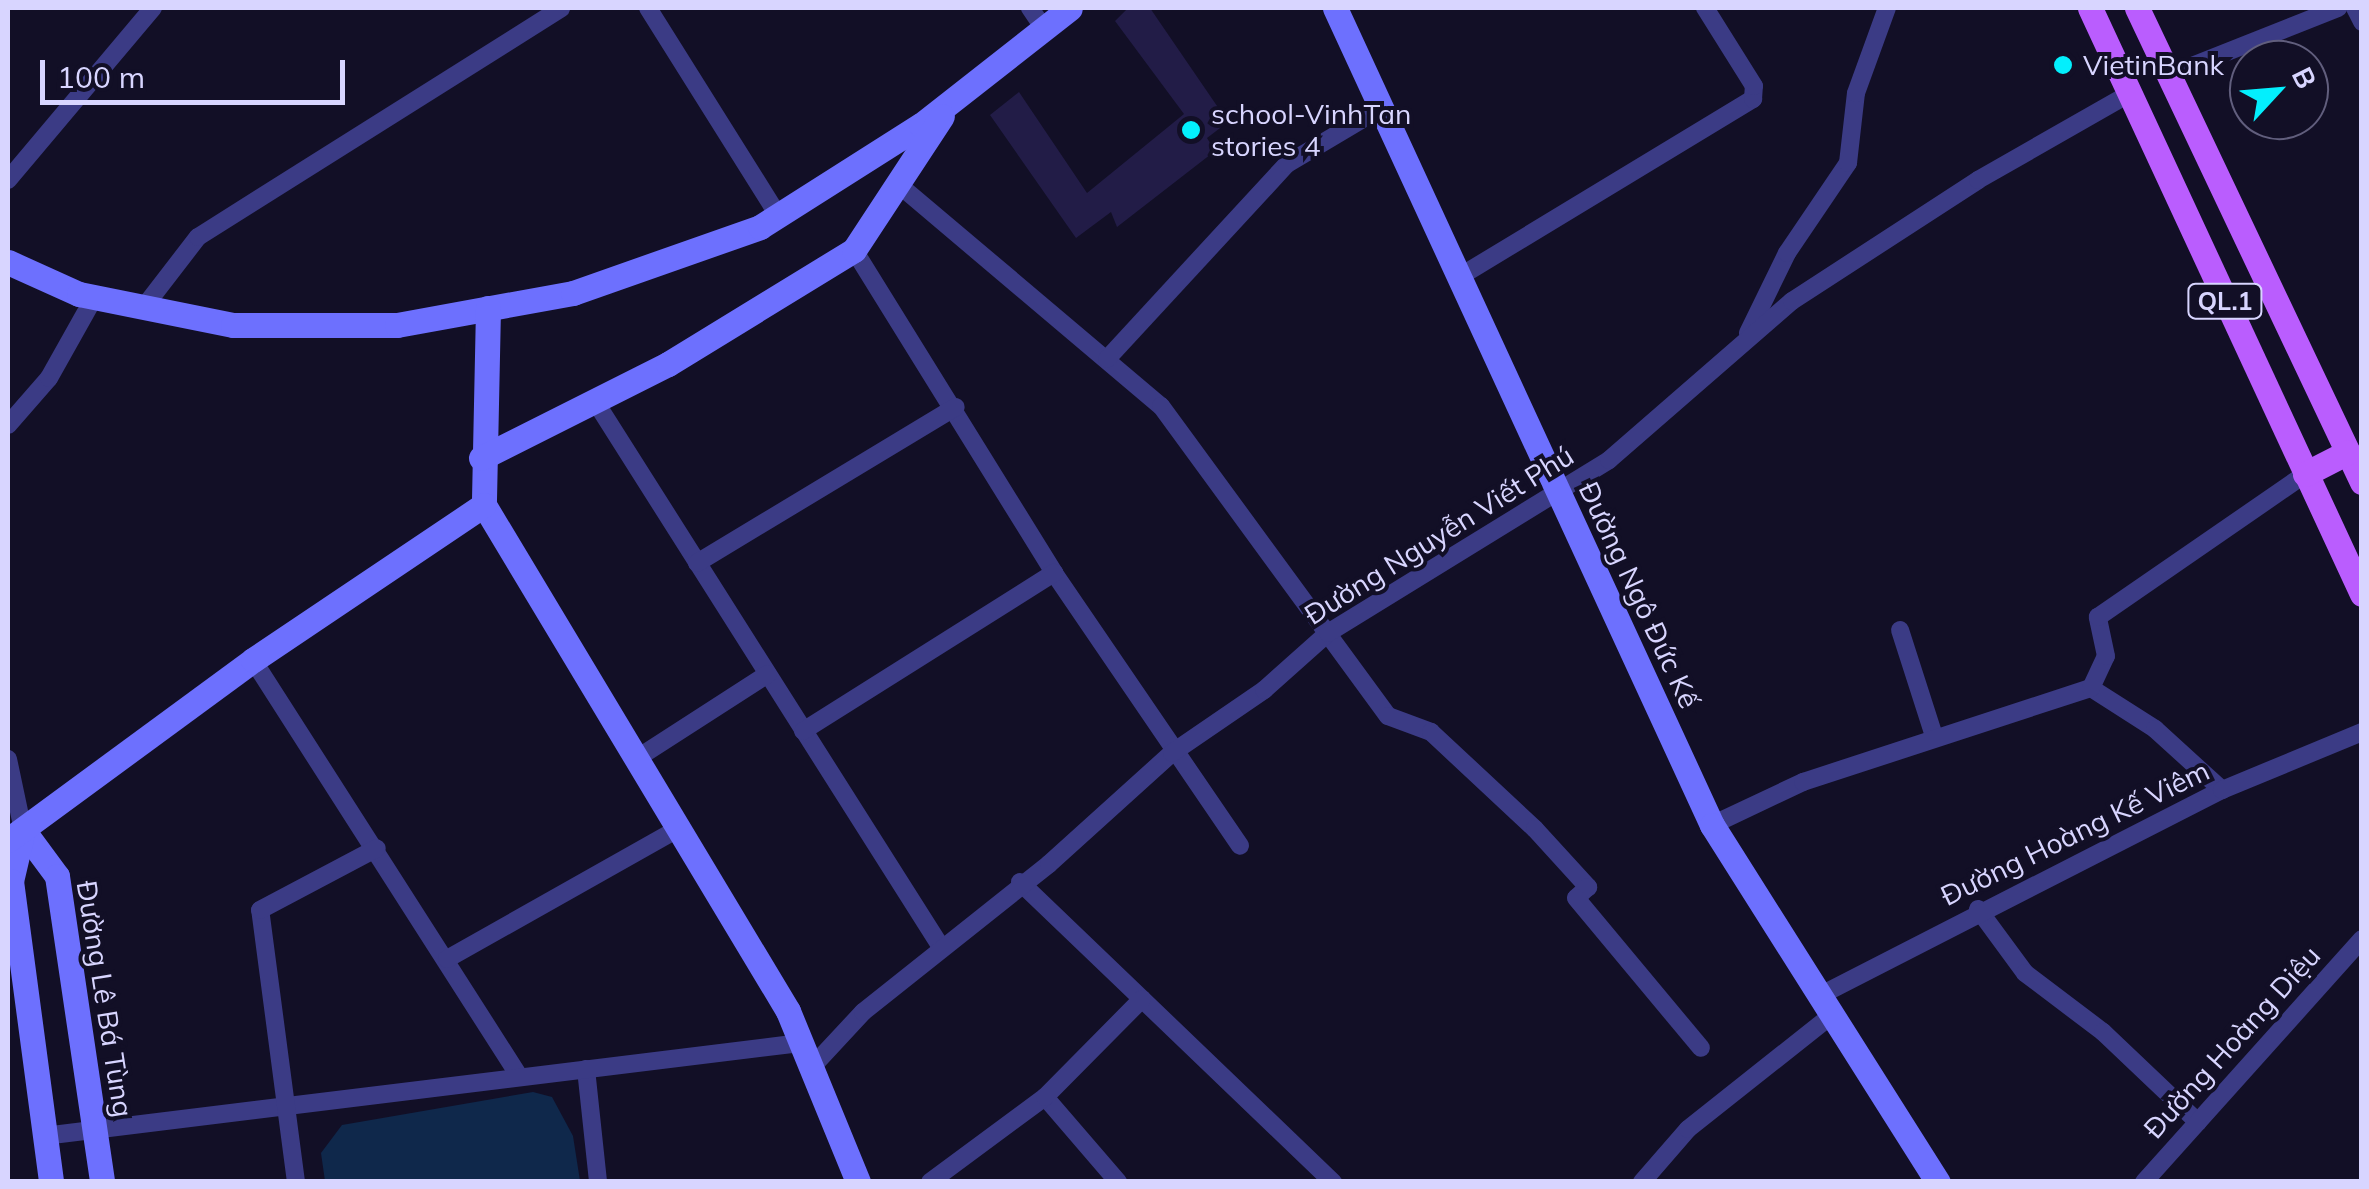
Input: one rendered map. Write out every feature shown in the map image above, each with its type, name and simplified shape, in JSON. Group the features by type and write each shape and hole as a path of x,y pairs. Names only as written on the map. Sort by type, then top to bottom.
{"main road":[{"name":"QL.1","path":"2090,8 2362,594"},
{"name":"QL.1","path":"2137,8 2362,482"},
{"path":"2129,94 2169,74"},
{"path":"2305,474 2348,452"}],"street":[{"path":"8,180 153,8"},
{"path":"144,307 198,237 561,8"},
{"path":"648,8 778,215"},
{"path":"481,458 595,401 854,250 950,104 1036,17 1070,8"},
{"name":"Đường Ngô Đức Kế","path":"1336,8 1712,825 1938,1182"},
{"path":"1744,341 1787,253 1848,163 1856,92 1886,8"},
{"path":"2169,74 2287,15 2338,8"},
{"path":"2355,8 2362,22"},
{"path":"1459,277 1753,99 1754,86 1708,9"},
{"name":"Đường Nguyễn Viết Phú","path":"811,1068 863,1012 1172,753 1264,690 1328,633 1610,460 1792,301 1978,180 2129,94"},
{"path":"8,262 95,296 233,325 397,325 573,293 778,215 950,104"},
{"path":"1107,359 1280,171 1383,107"},
{"path":"898,184 1161,406 1388,716 1431,732 1588,887 1576,898 1701,1048"},
{"path":"854,250 956,407 1054,573 1172,753 1240,846"},
{"path":"8,424 49,378 95,296"},
{"path":"488,308 481,458 484,506 640,756 800,1043 858,1182"},
{"path":"595,401 941,948"},
{"path":"697,563 956,407"},
{"path":"1712,825 1803,782 1934,736 2091,688 2106,656 2098,617 2305,474"},
{"path":"15,835 253,660 484,506"},
{"path":"803,731 1054,573"},
{"path":"1900,630 1934,736"},
{"path":"253,660 377,848 520,1077"},
{"path":"640,756 768,674"},
{"path":"2091,688 2155,729 2222,790"},
{"name":"Đường Hoàng Kế Viêm","path":"1642,1182 1688,1129 1826,1006 1978,909 2222,790 2362,732"},
{"path":"8,759 15,835 12,881 51,1182"},
{"path":"446,958 680,827"},
{"name":"Đường Lê Bá Tùng","path":"15,835 57,876 102,1182"},
{"path":"296,1182 260,910 377,848"},
{"path":"1020,882 1333,1182"},
{"path":"1978,909 2025,973 2103,1032 2198,1122"},
{"name":"Đường Hoàng Diệu","path":"2144,1182 2362,940"},
{"path":"930,1182 1045,1097 1142,998"},
{"path":"44,1136 800,1043"},
{"path":"586,1069 598,1182"},
{"path":"1045,1097 1118,1182"}],"water":[{"path":"533,1092 552,1097 573,1136 580,1181 325,1181 321,1153 342,1125"}],"building":[{"name":"school-VinhTan stories 4","path":"1128,8 1150,8 1228,122 1207,138 1215,151 1117,227 1111,212 1076,238 990,115 1019,92 1087,193 1184,114 1115,21"}],"place":[{"name":"VietinBank","path":"2063,65"},
{"name":"school-VinhTan stories 4","path":"1191,130"}]}
